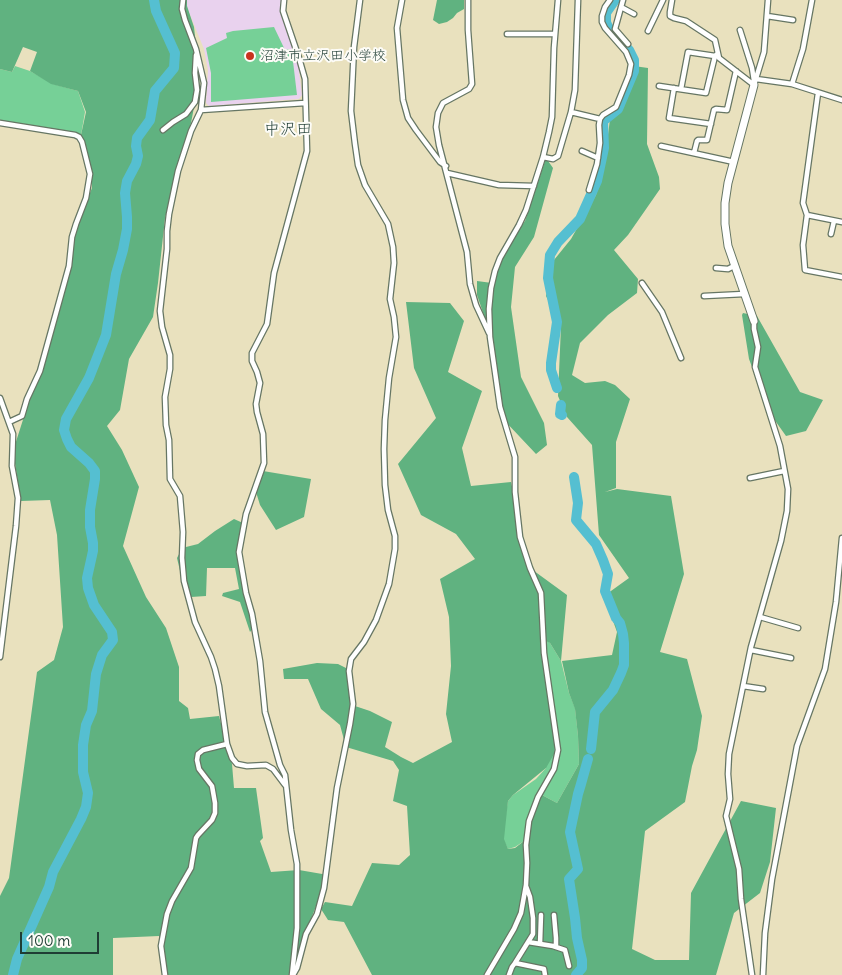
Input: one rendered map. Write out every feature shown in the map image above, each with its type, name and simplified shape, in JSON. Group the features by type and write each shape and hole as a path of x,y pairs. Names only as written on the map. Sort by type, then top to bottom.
{"street":[{"path":"183,0 182,9 196,49 204,82 201,110 190,132 168,214 167,249 160,311 162,327 170,355 170,369 165,397 170,478 180,496 184,582 194,621 215,669 232,758 237,764 247,766 266,765 273,769 285,785"},
{"path":"284,0 283,11 305,79 307,151 274,273 266,324 252,353 252,361 260,383 256,404 263,434 264,463 246,514 239,552 260,661 265,712 285,776 297,864 297,928 292,975"},
{"path":"292,975 297,968 306,934 317,914 324,888 337,788 353,704 349,671 351,659 364,642 376,620 389,584 395,549 395,536 388,510 385,485 384,449 387,395 396,337 390,299 394,263 393,247 388,224 365,185 358,165 354,144 351,111 354,48 360,0"},
{"path":"402,0 397,28 403,100 408,118 440,162 446,166"},
{"path":"468,0 472,84 469,89 443,103 438,112 436,127 467,252 470,284 476,305 490,337"},
{"path":"487,975 514,930 521,913 526,885 526,845 529,821 538,797 554,769 558,750 544,653 541,593 520,537 515,492 515,457 500,407 488,309 495,271 526,210 543,157 552,117 554,48 558,0"},
{"path":"543,157 552,159 558,156 571,112 575,90 578,0"},
{"path":"589,190 598,158 600,119 616,107 629,74 630,64 626,52 602,22 604,7 610,0"},
{"path":"623,0 615,29 628,44"},
{"path":"648,31 663,0"},
{"path":"659,86 706,93 716,55 715,40 686,21 670,16 672,0"},
{"path":"752,975 741,899 739,869 726,816 730,799 729,754 750,650 781,541 787,511 788,489 780,446 755,367 758,347 754,321 728,246 725,203 728,183 754,82 764,52 768,0"},
{"path":"792,84 803,50 812,0"},
{"path":"621,7 634,14"},
{"path":"767,16 793,20"},
{"path":"740,30 752,68 754,82"},
{"path":"507,34 556,34"},
{"path":"163,130 186,114 195,102 197,90 195,73 196,49"},
{"path":"681,89 688,52 716,55 754,82 792,84 842,100"},
{"path":"694,154 697,141 707,140 714,110 727,110 736,71"},
{"path":"674,88 668,118 711,124"},
{"path":"818,93 803,202 807,215 803,245 806,270 842,277"},
{"path":"201,110 305,103"},
{"path":"571,112 600,119"},
{"path":"0,123 80,137 90,174 86,198 72,237 69,266 40,371 22,416 8,422"},
{"path":"661,146 734,162"},
{"path":"582,151 598,158"},
{"path":"448,173 499,185 534,186"},
{"path":"807,215 842,222"},
{"path":"831,234 834,220"},
{"path":"716,268 728,269 734,266"},
{"path":"642,283 662,312 682,358"},
{"path":"704,296 744,294"},
{"path":"0,398 13,434 12,466 18,498 0,657"},
{"path":"750,478 784,471"},
{"path":"763,975 765,933 772,879 797,746 825,669 836,602 842,538"},
{"path":"760,617 798,628"},
{"path":"750,650 791,658"},
{"path":"743,686 763,689"},
{"path":"165,975 161,946 167,914 172,901 191,868 196,838 212,820 215,813 212,786 199,769 198,754 203,750 228,744"},
{"path":"509,975 533,934 530,896 526,885"},
{"path":"540,944 541,915"},
{"path":"554,915 556,947"},
{"path":"528,942 565,950 569,966"},
{"path":"515,963 544,969 545,975"}],"shaded area":[{"name":"沼津市立沢田小学校","path":"187,0 282,0 281,12 298,64 302,95 299,99 209,106 206,103 208,70 204,49 186,5"}],"green space":[{"path":"0,0 187,0 187,6 194,27 200,98 195,102 165,218 153,317 129,359 120,410 107,426 122,450 139,487 123,546 146,597 166,628 179,667 179,701 188,708 190,719 219,716 232,764 234,788 256,788 263,838 260,841 271,872 299,870 328,875 291,975 166,975 159,936 113,938 113,975 0,975 0,896 9,878 37,672 54,660 63,627 57,535 50,500 21,501 13,451 68,270 72,237 92,188 92,175 87,151 81,135 86,112 78,91 51,84 30,71 37,52 23,47 12,72 0,69"},
{"path":"437,0 464,0 464,9 447,22 439,24 433,20"},
{"path":"274,27 285,50 290,49 292,53 297,95 211,102 211,73 206,48 227,38 226,33"},
{"path":"15,66 30,71 53,84 78,91 85,112 81,135 0,123 0,69 12,72"},
{"path":"634,66 648,68 647,144 659,177 660,189 628,235 614,250 638,279 637,293 608,315 580,343 572,375 585,383 605,381 615,385 630,399 616,442 616,488 605,492 617,489 671,496 684,574 660,652 687,659 702,716 697,750 685,802 645,831 632,949 655,960 689,960 691,893 741,801 776,808 770,862 760,893 734,913 716,975 372,975 344,922 328,920 321,909 325,902 352,906 372,863 399,865 410,855 407,806 393,801 399,770 393,761 346,747 340,725 321,709 308,679 284,679 283,669 317,663 338,664 348,669 352,705 370,711 392,722 385,747 413,763 452,742 446,714 451,666 449,617 440,579 475,559 456,534 421,515 398,464 436,418 414,368 406,302 450,303 464,321 448,372 482,391 462,448 471,486 511,482 530,568 567,595 561,661 550,643 546,641 542,649 546,672 545,681 555,712 554,754 546,768 508,801 504,839 508,849 515,848 524,841 540,794 557,803 579,764 575,709 569,693 562,661 612,655 617,632 604,596 629,578 599,535 592,445 567,417 558,396 561,326 546,296 554,260 571,239 596,195 610,119 632,87"},
{"path":"546,158 553,168 534,237 515,267 511,307 521,377 544,423 547,445 536,454 503,419 490,333 477,295 477,281 492,283 496,261 525,221"},
{"path":"743,313 757,316 800,392 823,400 806,431 786,436 769,412 749,359"},
{"path":"263,471 311,479 304,517 276,530 260,505 256,492"},
{"path":"234,519 243,523 239,552 254,627 250,632 240,602 222,596 223,593 239,589 235,568 207,568 206,596 191,597 184,588 177,558 182,548 198,544"},
{"path":"546,640 550,643 561,661 575,708 579,764 557,803 540,794 524,841 508,849 502,837 508,801 513,795 536,779 546,768 546,672 542,649"}],"waterway":[{"path":"13,975 17,959 49,887 53,872 86,807 88,793 83,772 83,745 86,725 92,711 96,674 102,655 113,640 112,632 94,605 88,588 87,578 93,551 90,510 95,471 71,447 64,430 66,419 89,378 106,335 116,274 127,229 125,193 127,181 138,156 137,138 150,120 155,91 174,68 175,53 156,11 154,0"},
{"path":"557,388 551,370 557,322 548,278 550,255 558,242 580,219 597,181 604,148 603,121 618,109 634,71 634,60 629,50 608,27 606,22 606,13 615,0"},
{"path":"561,405 560,414 562,415"},
{"path":"574,477 578,503 576,520 596,544 603,560 608,574 605,591 620,623 624,643 624,665 621,673 613,690 595,712 591,749"},
{"path":"576,975 582,968 582,960 569,879 578,869 570,832 588,759"}],"place":[{"name":"沼津市立沢田小学校","path":"250,56"}],"district":[{"name":"中沢田","path":"288,129"}]}
